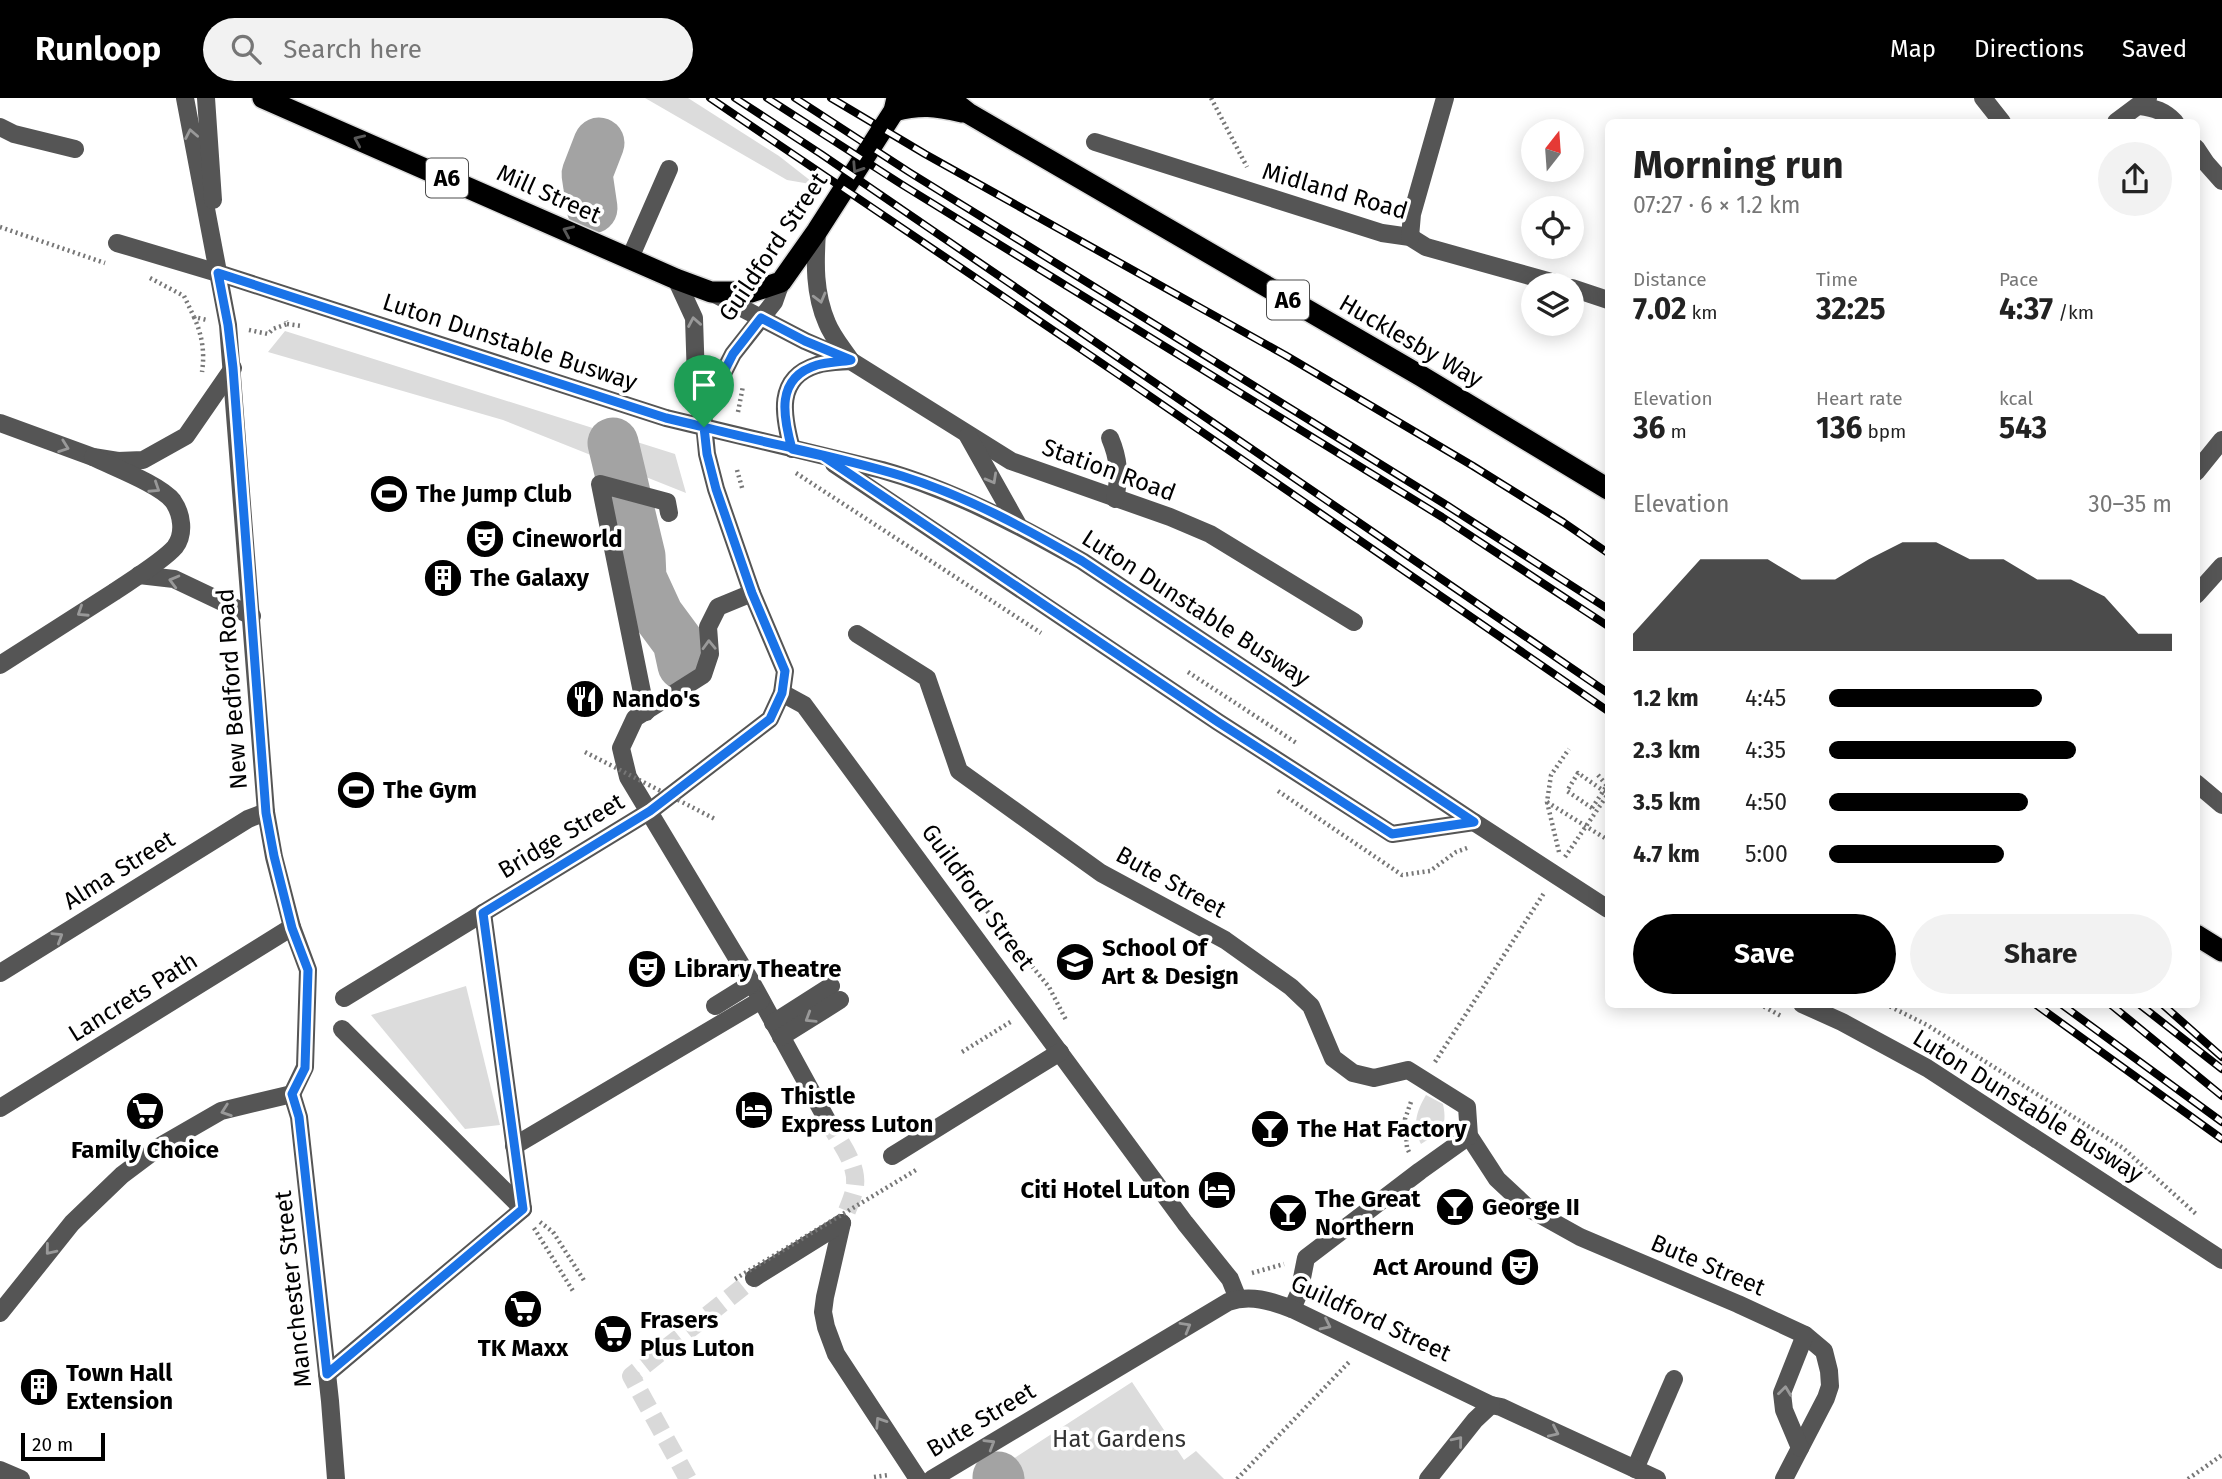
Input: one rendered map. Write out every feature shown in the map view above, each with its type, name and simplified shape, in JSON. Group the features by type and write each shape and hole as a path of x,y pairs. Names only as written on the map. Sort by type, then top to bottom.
{"highway":[{"name":"Mill Street","path":"263,98 711,292 751,292 781,282"},
{"name":"Hucklesby Way","path":"949,98 968,113 1421,376 1605,487"},
{"name":"Hucklesby Way","path":"896,105 937,106 968,113"},
{"name":"Guildford Street","path":"781,282 817,231 896,105"},
{"path":"2200,937 2222,951"}],"street":[{"name":"New Bedford Road","path":"185,98 228,325 233,368 266,813 292,928 308,970 305,1068 292,1094"},
{"name":"New Bedford Road","path":"206,98 218,273"},
{"path":"1410,237 1412,214 1445,98"},
{"path":"1983,98 2000,119"},
{"path":"2120,119 2144,102 2172,119"},
{"path":"0,127 14,134 75,149"},
{"name":"Midland Road","path":"1095,142 1382,233 1410,237 1426,247 1521,274"},
{"path":"2200,154 2222,181"},
{"path":"630,258 669,169"},
{"name":"Station Road","path":"817,231 814,273 818,293 827,325 851,360"},
{"name":"Luton Dunstable Busway","path":"117,243 666,418 703,420 792,449 904,477 1018,525 1082,561 1605,907"},
{"path":"676,279 694,318 696,380 707,454 716,489 752,593 785,671 782,693"},
{"name":"Guildford Street","path":"703,420 733,354 774,302 781,282"},
{"name":"Station Road","path":"711,292 805,341 851,360 1011,461 1170,517 1210,534 1354,622"},
{"path":"1584,292 1605,299"},
{"path":"792,449 784,419 786,394 797,375 818,365 851,360"},
{"path":"93,457 118,461 143,460 186,436 233,368"},
{"path":"0,423 93,457 145,482 172,499 182,526 180,538 174,548 139,575 0,665"},
{"path":"966,433 1018,525"},
{"path":"1110,438 1119,467 1115,499"},
{"path":"2200,467 2222,440"},
{"path":"823,456 1218,722 1392,834 1474,822"},
{"path":"646,712 600,484 667,502 669,513"},
{"path":"2200,591 2222,566"},
{"path":"139,575 174,579 252,616"},
{"path":"752,593 718,607 708,627 710,654 703,675 635,718 621,747 628,777 752,983 827,1120"},
{"name":"Bute Street","path":"858,634 928,678 959,771 1101,873 1225,940 1291,987 1311,1006 1333,1058 1353,1073 1374,1078 1389,1072 1408,1070 1467,1107 1469,1136 1497,1179 1528,1208 1580,1237 1805,1335 1824,1351 1830,1386 1784,1479"},
{"name":"Guildford Street","path":"782,693 804,705 1185,1223 1230,1279 1238,1299 1270,1301 1292,1309 1492,1405 1657,1479"},
{"name":"Bridge Street","path":"344,998 650,811 770,719 782,693"},
{"path":"2200,787 2222,806"},
{"name":"Alma Street","path":"0,973 248,819 266,813"},
{"path":"483,913 523,1209"},
{"name":"Lancrets Path","path":"0,1108 292,928"},
{"path":"715,1006 752,983"},
{"path":"777,1030 836,993"},
{"path":"514,1146 761,1000"},
{"name":"Luton Dunstable Busway","path":"1811,1008 1842,1021 1927,1068 2222,1260"},
{"path":"342,1029 523,1209"},
{"path":"892,1156 1060,1052"},
{"path":"0,1313 72,1223 122,1175 162,1144 221,1111 292,1094"},
{"name":"Manchester Street","path":"292,1094 299,1117 336,1479"},
{"path":"1292,1309 1299,1293 1306,1258 1469,1136"},
{"path":"327,1374 523,1209"},
{"path":"744,1278 842,1223 825,1297 823,1312 826,1327 836,1354 918,1479"},
{"name":"Bute Street","path":"932,1479 1102,1376 1228,1302 1238,1299"},
{"path":"1800,1448 1784,1410 1782,1393 1805,1335"},
{"path":"1635,1469 1674,1379"},
{"path":"1428,1479 1475,1420 1492,1405"},
{"path":"0,1470 21,1479"}],"path":[{"path":"1211,98 1262,195"},
{"path":"0,228 111,265"},
{"path":"148,278 184,296 201,333 204,359 200,381"},
{"path":"262,333 268,334 287,324 285,316"},
{"path":"194,317 204,319"},
{"path":"738,412 746,374"},
{"path":"1227,709 1233,699"},
{"path":"1569,749 1550,775 1547,802 1561,863 1605,799"},
{"path":"585,752 715,819"},
{"path":"1578,773 1603,791 1592,808 1567,791 1578,773"},
{"path":"1598,775 1605,781"},
{"path":"1547,802 1605,838"},
{"path":"1420,1171 1407,1148 1405,1119 1415,1090 1546,890"},
{"path":"1893,1008 1927,1025 2123,1148 2206,1223"},
{"path":"962,1052 1029,1010"},
{"path":"744,1278 916,1170"},
{"path":"553,1232 585,1282"},
{"path":"540,1240 573,1291"},
{"path":"1237,1479 1366,1344"},
{"path":"2188,1479 2222,1455"},
{"path":"874,1477 888,1475"}],"green space":[{"path":"645,98 688,98 779,156 816,185 787,180"},
{"path":"285,331 675,454 686,493 503,420 268,352"},
{"path":"466,986 500,1125 465,1129 371,1015"},
{"path":"1426,1095 1443,1104 1444,1124 1421,1144 1416,1119"},
{"name":"Hat Gardens","path":"1132,1382 1184,1460 1196,1451 1224,1479 982,1479"}],"waterway":[{"path":"592,208 587,174 599,143"},
{"path":"613,443 640,556 641,578 658,615 678,642 683,665"}],"tunnel":[{"path":"827,1120 846,1152 855,1177 853,1196 842,1223"},
{"path":"688,1479 631,1376 754,1278"}],"railway":[{"path":"710,98 1605,709"},
{"path":"735,98 821,154 1605,691"},
{"path":"767,98 901,184 1442,517 1605,624"},
{"path":"795,98 1605,607"},
{"path":"831,98 925,154 1285,355 1473,466 1605,551"},
{"path":"2041,1008 2222,1139"},
{"path":"2066,1008 2222,1122"},
{"path":"2115,1008 2222,1096"},
{"path":"2144,1008 2222,1069"},
{"path":"2167,1008 2222,1057"}],"place":[{"name":"The Jump Club","path":"389,494"},
{"name":"Cineworld","path":"485,539"},
{"name":"The Galaxy","path":"443,578"},
{"name":"Nando's","path":"585,699"},
{"name":"The Gym","path":"356,790"},
{"name":"School Of Art & Design","path":"1075,962"},
{"name":"Library Theatre","path":"647,969"},
{"name":"Thistle Express Luton","path":"754,1110"},
{"name":"Family Choice","path":"145,1111"},
{"name":"The Hat Factory","path":"1270,1129"},
{"name":"Citi Hotel Luton","path":"1217,1190"},
{"name":"George II","path":"1455,1207"},
{"name":"The Great Northern","path":"1288,1213"},
{"name":"Act Around","path":"1520,1267"},
{"name":"TK Maxx","path":"523,1309"},
{"name":"Frasers Plus Luton","path":"613,1334"},
{"name":"Town Hall Extension","path":"39,1387"}],"route":[{"path":"704,427 666,418 218,273 233,368 266,813 292,928 308,970 305,1068 292,1094 299,1117 327,1374 523,1209 483,913 650,811 770,719 782,693 785,671 752,593 716,489 707,454 704,427 792,449 823,456 881,470 904,477 1018,525 1082,561 1474,822 1392,834 1218,722 823,456 792,449 784,419 786,394 797,375 818,365 851,360 805,341 761,318 733,354 703,413 704,427"}]}
